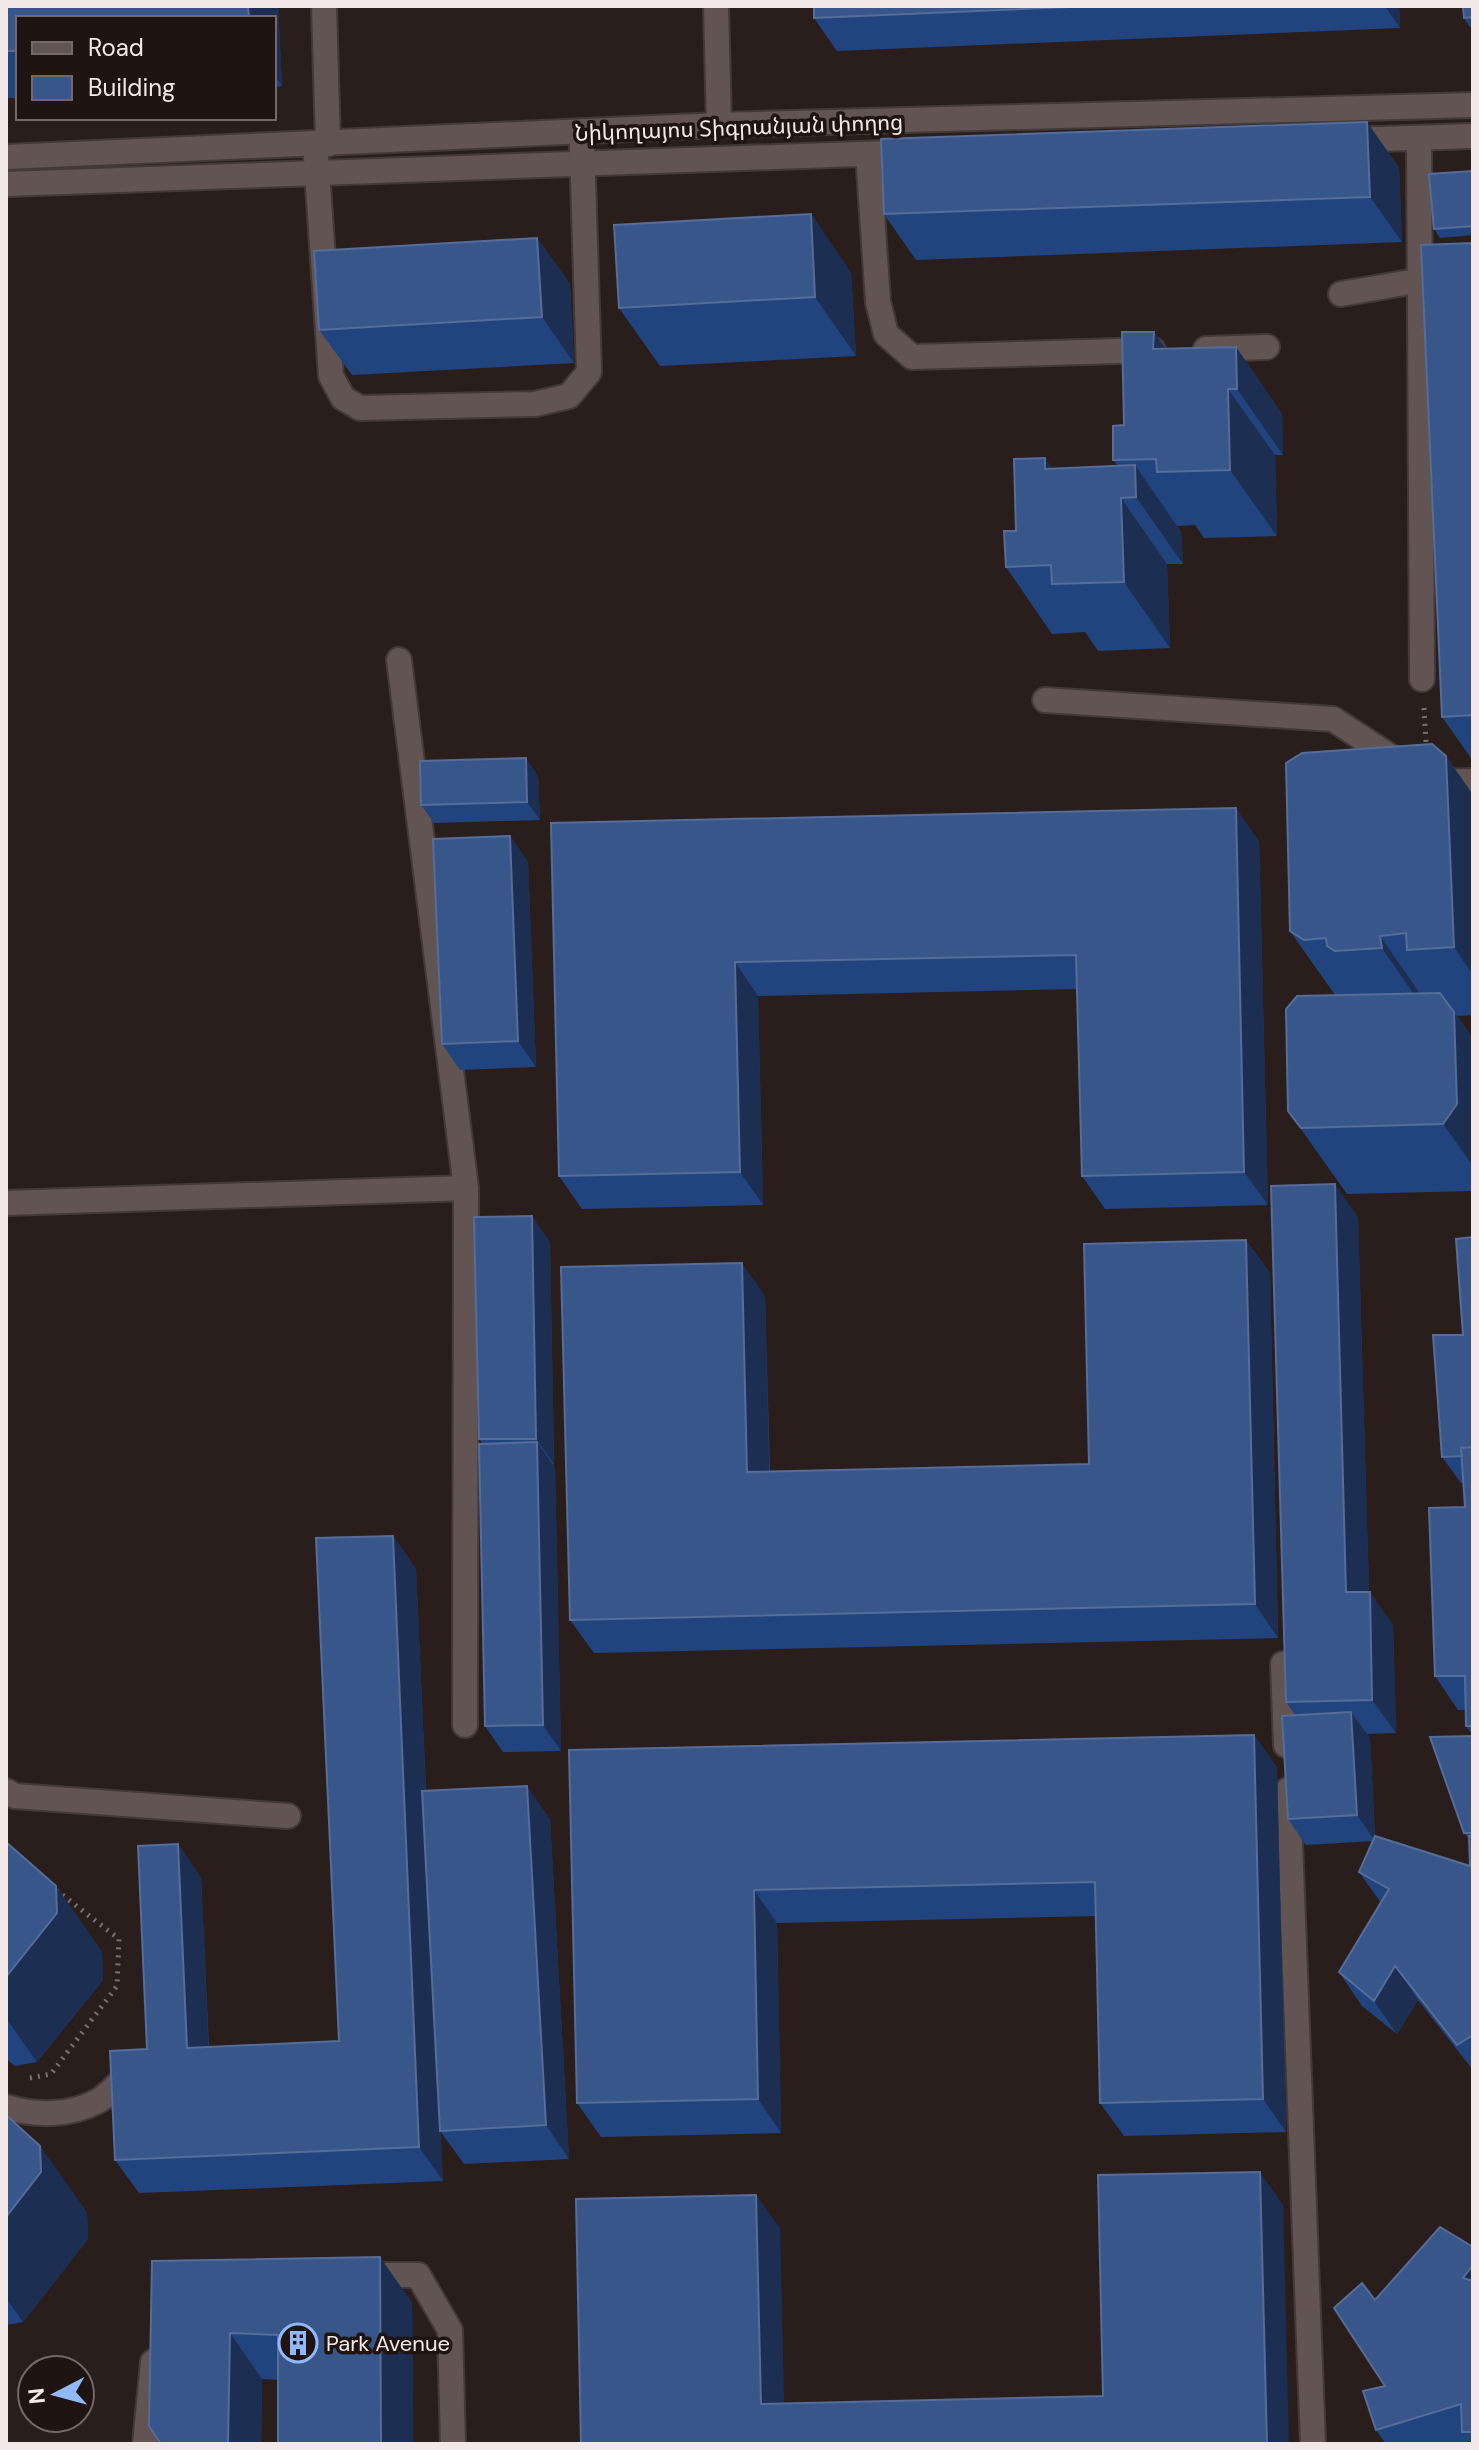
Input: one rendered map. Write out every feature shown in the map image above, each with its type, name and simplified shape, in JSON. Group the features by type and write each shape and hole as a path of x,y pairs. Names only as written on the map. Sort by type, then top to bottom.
{"street":[{"path":"324,6 321,144 317,172 331,376 343,398 360,408 535,404 569,396 589,372 582,133"},
{"path":"716,6 719,125"},
{"name":"Նիկողայոս Տիգրանյան փողոց","path":"6,157 719,125 1473,105"},
{"path":"1324,141 1473,136"},
{"path":"1419,138 1422,679"},
{"name":"Նիկողայոս Տիգրանյան փողոց","path":"6,184 946,152"},
{"path":"868,154 878,302 886,334 912,357 1267,347"},
{"path":"1341,294 1422,280 1473,278"},
{"path":"399,660 466,1188 465,1725"},
{"path":"1045,700 1333,719 1429,782 1473,781"},
{"path":"6,1203 466,1188"},
{"path":"1283,1664 1313,2444"},
{"path":"6,1791 15,1796 288,1816"},
{"path":"6,2107 31,2115 57,2113 99,2100 155,2048"},
{"path":"339,2275 418,2275 450,2330 453,2444"},
{"path":"145,2444 155,2343"}],"path":[{"path":"1422,679 1429,782"},
{"path":"22,2079 51,2074 117,1986 119,1939 44,1880"}],"building":[{"path":"6,6 248,6 249,16 16,16 16,51 6,51"},
{"path":"814,6 1094,6 814,18"},
{"path":"1463,6 1473,6 1473,17 1464,18"},
{"path":"1367,122 1370,197 884,214 881,139"},
{"path":"1473,171 1473,226 1434,229 1429,174"},
{"path":"811,214 815,297 619,308 614,225"},
{"path":"537,238 542,317 319,330 314,251"},
{"path":"1473,243 1473,715 1442,717 1421,245"},
{"path":"1122,332 1154,332 1153,349 1236,347 1237,389 1228,389 1230,470 1157,472 1156,459 1113,460 1113,426 1124,425"},
{"path":"1045,458 1045,469 1135,465 1136,497 1121,498 1124,582 1052,584 1051,565 1006,567 1004,531 1016,531 1014,459"},
{"path":"1432,744 1446,756 1454,947 1407,950 1406,933 1380,936 1382,948 1335,951 1327,946 1326,938 1304,940 1290,931 1286,763 1302,753"},
{"path":"526,758 527,802 421,805 420,761"},
{"path":"1236,808 1244,1172 1082,1176 1076,955 735,962 740,1172 559,1176 551,823"},
{"path":"510,836 518,1041 442,1044 433,839"},
{"path":"1440,993 1454,1012 1457,1104 1443,1124 1301,1128 1288,1111 1286,1009 1297,996"},
{"path":"1335,1184 1346,1592 1370,1592 1372,1700 1286,1702 1271,1186"},
{"path":"532,1216 536,1439 479,1439 474,1217"},
{"path":"1473,1237 1473,1447 1461,1448 1462,1456 1442,1457 1433,1335 1463,1335 1456,1239"},
{"path":"1246,1240 1255,1604 570,1620 561,1267 742,1263 747,1472 1089,1464 1084,1244"},
{"path":"537,1442 543,1725 485,1726 479,1444"},
{"path":"1473,1447 1473,1726 1466,1726 1465,1676 1435,1676 1429,1508 1465,1507 1461,1448"},
{"path":"393,1536 419,2147 115,2160 110,2051 147,2049 138,1846 178,1844 187,2048 339,2041 316,1538"},
{"path":"1351,1712 1357,1815 1288,1819 1282,1716"},
{"path":"1254,1735 1263,2099 1100,2103 1095,1882 754,1890 758,2099 577,2103 569,1750"},
{"path":"1473,1736 1473,1833 1464,1833 1430,1737"},
{"path":"527,1786 546,2125 440,2131 422,1791"},
{"path":"1375,1836 1470,1866 1469,1836 1473,1836 1473,2035 1457,2045 1395,1966 1374,2001 1339,1972 1389,1889 1359,1872"},
{"path":"6,1842 56,1886 57,1913 6,1977"},
{"path":"6,2115 40,2146 41,2172 6,2217"},
{"path":"1260,2172 1267,2444 581,2444 576,2199 756,2195 761,2404 1103,2396 1098,2175"},
{"path":"1440,2227 1473,2247 1473,2265 1463,2278 1473,2281 1473,2432 1462,2432 1461,2404 1376,2430 1363,2391 1385,2386 1334,2308 1362,2283 1375,2300"},
{"path":"380,2257 381,2444 278,2444 278,2335 230,2333 228,2444 161,2444 149,2426 152,2261"}],"place":[{"name":"Park Avenue","path":"298,2343"}]}
